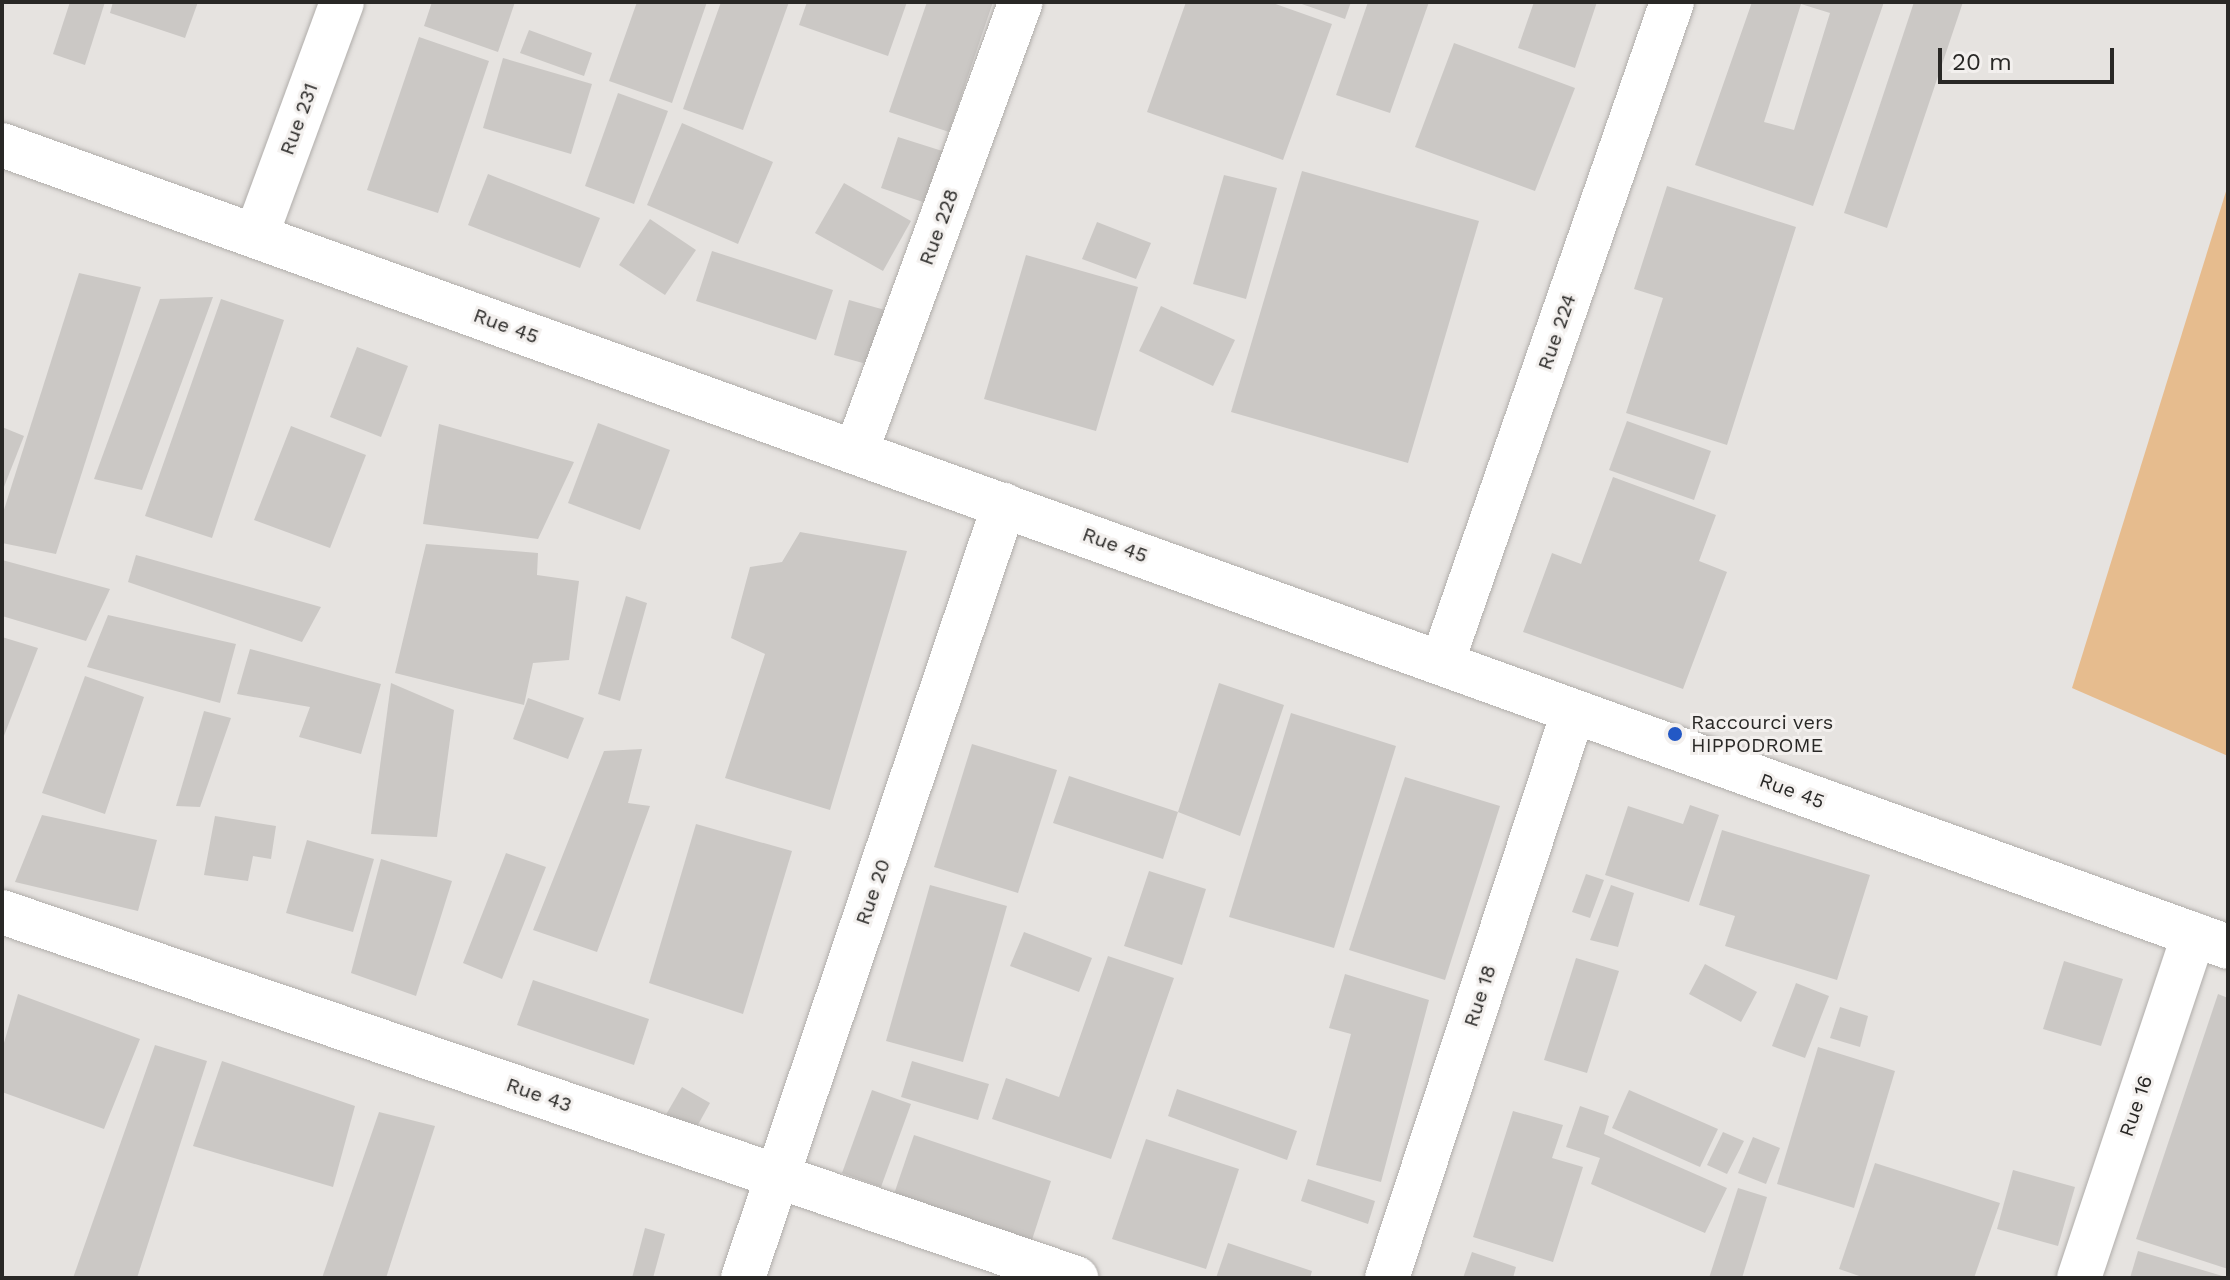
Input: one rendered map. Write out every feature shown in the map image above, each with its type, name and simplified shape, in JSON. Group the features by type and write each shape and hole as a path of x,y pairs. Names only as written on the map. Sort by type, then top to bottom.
{"street":[{"name":"Rue 231","path":"256,236 342,2"},
{"name":"Rue 228","path":"856,452 1021,2"},
{"name":"Rue 224","path":"1442,663 1672,2"},
{"name":"Rue 45","path":"2,145 2211,941"},
{"name":"Rue 20","path":"743,1278 1004,505"},
{"name":"Rue 18","path":"1387,1278 1573,713"},
{"name":"Rue 43","path":"2,912 1076,1278"},
{"name":"Rue 16","path":"2079,1278 2211,941"}],"shaded area":[{"path":"2228,185 2228,756 2072,688"}],"building":[{"path":"70,2 105,2 85,65 53,54"},
{"path":"113,2 198,2 185,38 110,13"},
{"path":"432,2 515,2 498,52 424,26"},
{"path":"637,2 707,2 672,103 609,81"},
{"path":"721,2 789,2 743,130 683,109"},
{"path":"807,2 907,2 888,56 799,25"},
{"path":"927,2 993,2 949,132 889,112"},
{"path":"1186,2 1270,2 1332,24 1283,160 1147,112"},
{"path":"1296,2 1351,2 1345,19"},
{"path":"1368,2 1429,2 1390,113 1336,95"},
{"path":"1534,2 1597,2 1575,68 1518,48"},
{"path":"1752,2 1884,2 1813,206 1695,165","holes":["1801,4 1830,13 1794,130 1764,122"]},
{"path":"1914,2 1963,2 1887,228 1844,213"},
{"path":"529,30 592,53 584,76 520,53"},
{"path":"419,37 489,61 438,213 367,190"},
{"path":"1454,43 1575,88 1535,191 1415,147"},
{"path":"503,58 592,84 571,154 483,128"},
{"path":"618,93 668,111 634,204 585,186"},
{"path":"682,123 773,162 738,244 647,205"},
{"path":"898,137 955,155 938,207 881,188"},
{"path":"1302,171 1479,221 1408,463 1231,412"},
{"path":"488,174 600,218 580,268 468,225"},
{"path":"1224,175 1277,188 1246,299 1193,284"},
{"path":"844,183 911,221 883,271 815,233"},
{"path":"1667,186 1796,227 1727,445 1626,413 1663,298 1634,289"},
{"path":"650,219 696,250 665,295 619,265"},
{"path":"1097,222 1151,243 1136,279 1082,259"},
{"path":"712,251 833,290 816,340 696,301"},
{"path":"1026,255 1138,287 1096,431 984,399"},
{"path":"79,273 141,287 56,554 2,543 2,516"},
{"path":"213,297 142,490 94,479 160,299"},
{"path":"221,299 284,320 212,538 145,516"},
{"path":"849,300 885,310 870,365 834,355"},
{"path":"1161,306 1235,340 1213,386 1139,351"},
{"path":"357,347 408,366 381,437 330,417"},
{"path":"1627,421 1711,451 1694,500 1609,470"},
{"path":"598,423 670,450 640,530 568,503"},
{"path":"439,424 574,462 538,539 423,524"},
{"path":"291,426 366,455 330,548 254,520"},
{"path":"2,427 24,436 2,492"},
{"path":"1613,477 1716,515 1699,561 1727,572 1683,689 1523,632 1552,553 1581,564"},
{"path":"800,532 907,551 830,810 725,778 765,654 731,638 750,567 782,562"},
{"path":"426,544 538,553 537,575 579,581 569,660 533,663 524,705 395,673"},
{"path":"136,555 321,607 302,642 128,582"},
{"path":"2,560 110,589 86,641 2,616"},
{"path":"626,596 647,603 620,701 598,694"},
{"path":"108,615 236,644 220,703 87,667"},
{"path":"2,637 38,648 2,741"},
{"path":"250,649 381,684 361,754 299,737 310,707 237,694"},
{"path":"85,676 144,697 105,814 42,793"},
{"path":"391,683 454,710 437,837 371,834"},
{"path":"1219,683 1284,705 1240,836 1178,812"},
{"path":"528,698 584,718 568,759 513,739"},
{"path":"204,711 231,718 200,807 176,806"},
{"path":"1291,713 1396,746 1334,948 1229,917"},
{"path":"972,744 1057,770 1018,893 934,867"},
{"path":"642,749 628,803 650,806 597,952 533,930 604,751"},
{"path":"1069,776 1178,812 1163,859 1053,823"},
{"path":"1405,777 1500,806 1445,980 1349,950"},
{"path":"1690,805 1719,815 1689,902 1605,875 1628,806 1683,824"},
{"path":"42,815 157,840 138,911 15,882"},
{"path":"215,816 276,826 271,859 253,856 248,881 204,875"},
{"path":"696,824 792,851 743,1014 649,983"},
{"path":"1722,830 1870,875 1837,980 1725,946 1735,916 1699,905"},
{"path":"307,840 374,859 353,932 286,913"},
{"path":"506,853 546,867 502,979 463,963"},
{"path":"381,859 452,881 416,996 351,973"},
{"path":"1149,871 1206,889 1182,965 1124,946"},
{"path":"1586,874 1604,880 1590,918 1572,912"},
{"path":"930,885 1007,906 963,1062 886,1041"},
{"path":"1611,885 1634,893 1618,947 1590,940"},
{"path":"1024,932 1092,958 1079,992 1010,966"},
{"path":"1108,956 1174,978 1111,1159 992,1119 1006,1078 1059,1097"},
{"path":"1576,958 1619,971 1587,1073 1544,1060"},
{"path":"2064,961 2123,979 2101,1046 2043,1029"},
{"path":"1705,964 1757,992 1741,1022 1689,994"},
{"path":"1345,974 1429,1000 1381,1182 1316,1165 1351,1034 1329,1028"},
{"path":"533,980 649,1019 634,1065 517,1025"},
{"path":"1796,983 1829,996 1805,1058 1772,1046"},
{"path":"18,994 140,1039 104,1129 2,1092 2,1050"},
{"path":"2218,994 2228,998 2228,1269 2136,1239"},
{"path":"1840,1007 1868,1016 1860,1047 1830,1038"},
{"path":"155,1045 207,1061 137,1278 73,1278"},
{"path":"1818,1047 1895,1071 1854,1208 1777,1184"},
{"path":"222,1061 355,1106 333,1187 193,1146"},
{"path":"912,1061 989,1084 978,1120 901,1097"},
{"path":"682,1087 710,1103 689,1141 660,1125"},
{"path":"1177,1089 1297,1131 1287,1160 1168,1116"},
{"path":"872,1090 911,1104 881,1187 842,1173"},
{"path":"1629,1090 1718,1129 1700,1167 1612,1128"},
{"path":"1580,1106 1609,1116 1604,1134 1727,1188 1705,1233 1591,1184 1600,1158 1566,1147"},
{"path":"1513,1111 1563,1125 1552,1158 1583,1167 1553,1262 1473,1237"},
{"path":"379,1112 435,1126 386,1278 322,1278"},
{"path":"1723,1132 1744,1141 1727,1174 1707,1165"},
{"path":"914,1135 1051,1181 1030,1246 892,1200"},
{"path":"1753,1137 1780,1148 1766,1184 1738,1173"},
{"path":"1146,1139 1239,1169 1206,1269 1112,1239"},
{"path":"1875,1163 2000,1203 1974,1278 1865,1278 1839,1269"},
{"path":"2013,1170 2075,1187 2058,1246 1997,1229"},
{"path":"1308,1179 1375,1201 1368,1224 1301,1201"},
{"path":"1738,1188 1767,1197 1742,1278 1709,1278"},
{"path":"645,1228 665,1234 653,1278 632,1278"},
{"path":"1228,1243 1312,1271 1310,1278 1216,1278"},
{"path":"2138,1251 2226,1277 2226,1278 2130,1278"},
{"path":"1472,1252 1516,1267 1513,1278 1463,1278"}],"place":[{"name":"Raccourci vers HIPPODROME","path":"1675,734"}]}
